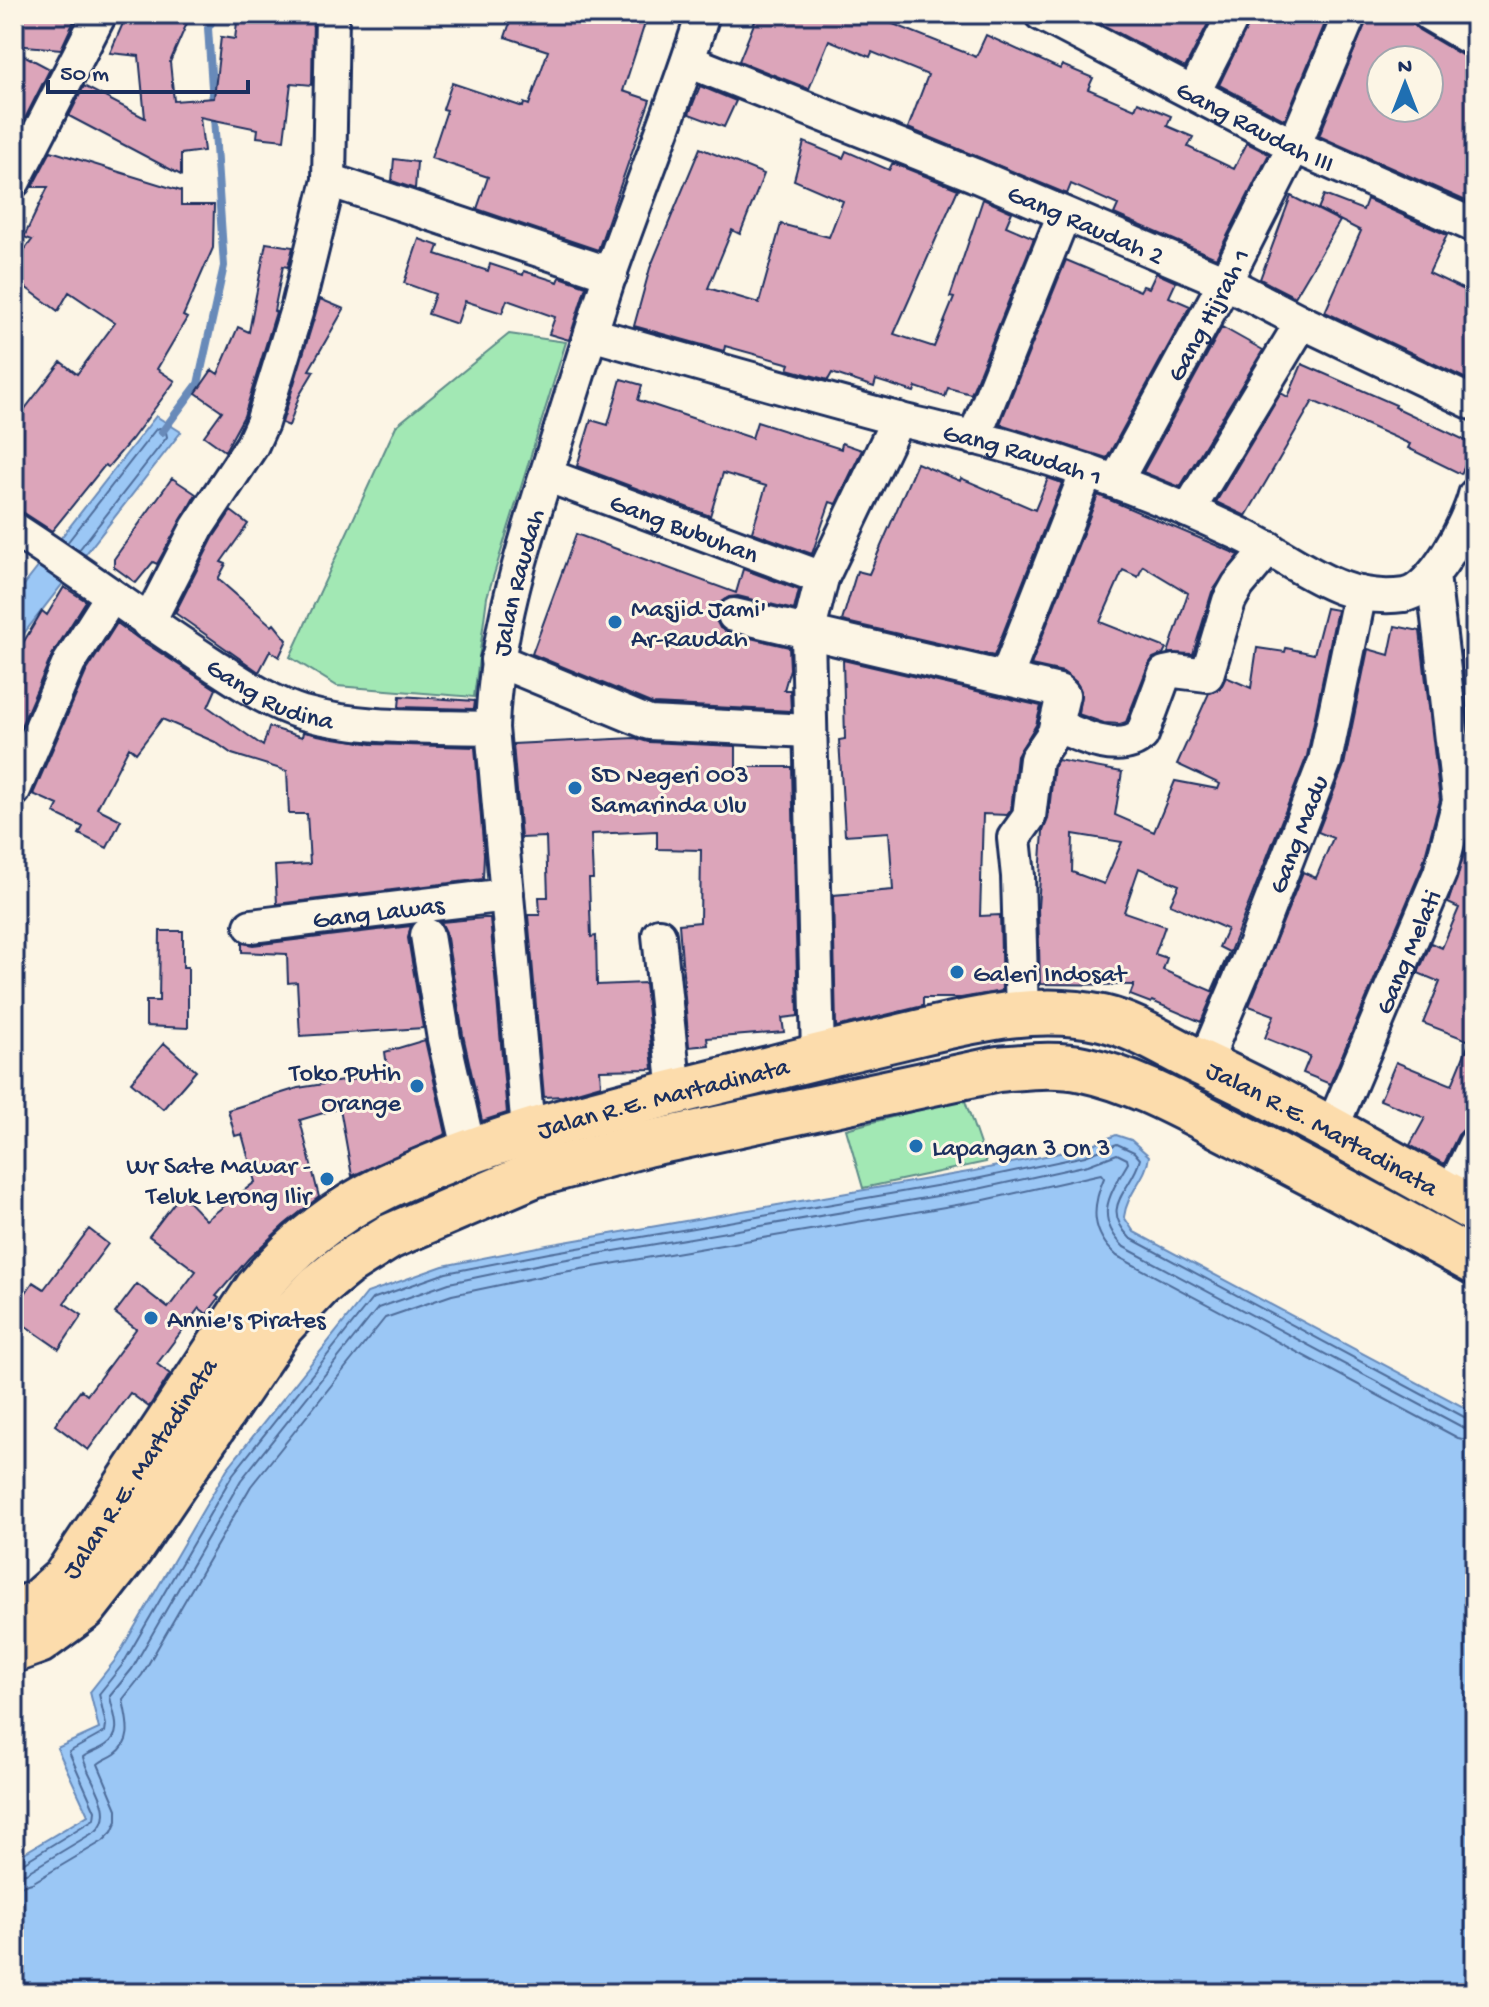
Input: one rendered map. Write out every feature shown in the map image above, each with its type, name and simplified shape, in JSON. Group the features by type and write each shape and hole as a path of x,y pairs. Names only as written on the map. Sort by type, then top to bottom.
{"highway":[{"name":"Jalan R.E. Martadinata","path":"14,1650 39,1641 84,1608 131,1548 282,1325 319,1286 346,1264 389,1237 619,1106 971,1020 1051,1012 1106,1019 1165,1045 1331,1130 1462,1203"},
{"name":"Jalan R.E. Martadinata","path":"14,1615 39,1601 65,1578 257,1289 286,1255 325,1222 385,1187 470,1153 530,1155 646,1144 998,1069 1040,1066 1081,1069 1144,1089 1182,1107 1360,1198 1475,1262"}],"street":[{"path":"14,181 100,14"},
{"name":"Jalan Raudah","path":"530,1155 492,728 497,660 507,607 546,475 611,274 703,14"},
{"name":"Gang Raudah III","path":"1041,14 1078,23 1194,92 1294,146 1475,226"},
{"path":"1194,92 1234,14"},
{"name":"Gang Hijrah 1","path":"1006,678 1101,476 1225,282 1294,146 1350,14"},
{"path":"1429,14 1475,41"},
{"path":"148,623 197,528 252,445 262,423 298,306 329,180 332,16"},
{"name":"Gang Raudah 2","path":"688,61 974,175 1225,282 1475,404"},
{"path":"329,180 611,274"},
{"path":"974,438 1064,214"},
{"path":"1188,511 1302,322"},
{"name":"Gang Raudah 1","path":"591,334 974,438 1101,476 1269,548 1330,585 1360,593 1403,596 1412,593 1433,575"},
{"path":"818,1056 808,634 822,578 898,419"},
{"name":"Gang Bubuhan","path":"546,475 822,578"},
{"path":"1433,575 1470,514 1475,495"},
{"name":"Gang Rudina","path":"14,529 148,623 275,702 304,713 380,726 492,728"},
{"path":"1056,725 1115,745 1137,740 1142,735 1165,673 1175,671 1207,675 1229,601 1238,585 1269,548"},
{"name":"Gang Melati","path":"1331,1130 1467,805 1433,575"},
{"name":"Gang Madu","path":"1206,1065 1325,761 1360,593"},
{"path":"14,790 69,663 111,597"},
{"path":"734,615 1059,691 1063,699 1054,733 1036,759 1029,817 1014,838 1022,1014"},
{"path":"497,660 649,723 809,731"},
{"name":"Gang Lawas","path":"251,926 507,895"},
{"path":"427,935 444,1039 470,1153"},
{"path":"659,935 675,1093"},
{"path":"1462,1203 1475,1144"}],"green space":[{"path":"509,334 566,342 487,597 474,697 337,686 290,657 396,426"},
{"name":"Lapangan 3 On 3","path":"964,1098 986,1162 863,1188 846,1129"}],"water":[{"path":"156,416 181,432 14,646 14,598"},
{"path":"1116,1135 1131,1140 1149,1156 1124,1217 1134,1232 1475,1413 1475,1993 14,1993 14,1859 88,1815 57,1748 99,1729 90,1692 116,1659 227,1469 367,1293 443,1266 974,1171 1083,1148"}],"building":[{"path":"14,14 75,19 61,49 14,45"},
{"path":"127,14 191,14 170,62 174,101 214,98 221,37 235,39 238,14 313,14 312,85 291,83 284,140 257,137 258,129 200,117 204,151 181,154 181,175 69,116 84,86 145,118 139,56 110,53"},
{"path":"513,14 648,14 623,91 650,100 598,250 477,209 488,177 431,158 447,110 443,109 452,83 523,107 524,103 529,105 548,51 505,37"},
{"path":"758,14 886,14 883,20 976,57 986,35 1060,69 1062,65 1093,78 1088,89 1135,109 1138,102 1171,116 1167,126 1193,137 1188,147 1234,169 1247,143 1269,154 1216,258 1114,214 1118,205 1071,184 1067,194 908,128 928,75 872,52 870,57 829,40 809,89 739,61"},
{"path":"1082,14 1213,14 1185,68"},
{"path":"1253,14 1329,14 1285,120 1219,85"},
{"path":"1369,14 1410,14 1412,23 1419,30 1443,44 1365,44 1365,124 1445,124 1445,45 1475,60 1475,205 1319,136"},
{"path":"14,50 50,69 14,140"},
{"path":"700,86 736,101 724,127 689,114"},
{"path":"804,142 843,158 846,151 889,170 895,164 958,189 894,334 934,347 954,298 950,297 983,199 1012,212 1006,226 1034,238 971,394 948,388 945,397 916,387 914,392 876,380 874,387 832,373 828,380 788,369 790,364 725,346 724,351 634,326 650,268 700,148 764,174 740,234 732,230 708,288 759,303 781,224 829,237 843,201 794,180"},
{"path":"51,151 181,191 181,205 214,205 213,248 183,316 187,318 157,369 175,381 132,439 108,467 105,465 52,531 14,510 14,423 61,362 77,374 115,323 69,292 58,311 14,279 14,264 32,240 24,237 48,187 32,187"},
{"path":"394,159 417,162 415,189 392,181"},
{"path":"1324,195 1363,210 1367,199 1447,235 1429,273 1475,295 1475,383 1325,312 1361,231 1318,209"},
{"path":"1291,196 1340,221 1295,297 1260,279"},
{"path":"419,239 439,246 436,254 488,271 490,264 523,275 524,271 558,282 560,277 586,286 569,340 549,334 555,317 507,300 502,313 465,301 457,324 428,314 435,294 404,283"},
{"path":"266,243 293,247 288,267 283,266 276,312 244,416 225,451 204,436 222,411 196,393 212,370 218,374 238,327 249,332"},
{"path":"1066,260 1140,291 1143,286 1149,288 1156,273 1176,282 1169,297 1190,306 1107,458 1000,424"},
{"path":"320,299 344,309 309,370 314,371 299,396 289,426 282,423"},
{"path":"1222,327 1263,350 1180,487 1143,472"},
{"path":"1302,364 1396,405 1475,445 1461,474 1408,448 1410,444 1313,401 1246,516 1216,502 1281,393 1288,397"},
{"path":"621,379 642,385 638,400 752,438 757,422 841,449 842,443 862,450 836,504 830,502 812,554 752,532 766,486 723,473 710,516 577,466 591,420 608,425"},
{"path":"917,463 1035,510 1048,478 1062,483 994,656 842,621 857,571 869,574"},
{"path":"172,478 196,494 157,564 153,562 136,583 114,567 114,559"},
{"path":"1098,495 1239,555 1212,592 1193,654 1168,653 1188,593 1143,566 1138,577 1123,570 1100,622 1166,648 1148,666 1126,722 1120,724 1104,723 1078,714 1081,691 1076,682 1063,672 1031,665"},
{"path":"231,511 248,524 221,562 226,564 218,579 272,626 274,624 287,640 279,657 270,651 259,672 175,613 213,538"},
{"path":"576,534 736,593 743,569 799,590 794,610 738,596 721,602 715,611 720,628 729,633 789,647 790,669 784,690 790,690 791,711 653,704 532,654"},
{"path":"64,587 86,601 52,655 14,742 14,658 42,611 47,615"},
{"path":"1326,608 1337,610 1307,756 1214,992 1201,1022 1130,995 1134,985 1040,984 1038,908 1043,831 1048,819 1054,766 1058,760 1122,772 1115,815 1154,832 1175,781 1218,789 1220,784 1177,764 1209,693 1220,688 1226,677 1251,688 1257,648 1285,652 1286,648 1314,654","holes":["1073,834 1122,842 1104,884 1072,872","1139,868 1179,885 1170,904 1227,929 1219,947 1229,952 1214,992 1163,970 1167,958 1155,954 1165,926 1124,912"]},
{"path":"117,623 216,689 208,707 263,746 269,727 302,737 303,732 372,744 475,747 484,854 483,879 277,904 275,866 310,864 307,814 289,814 287,771 232,754 215,742 162,719 136,753 129,747 97,808 121,820 107,848 79,834 83,827 54,813 58,805 33,794 86,672"},
{"path":"1395,626 1420,631 1440,800 1422,867 1330,1084 1303,1073 1310,1056 1265,1038 1274,1015 1249,1006 1303,872 1316,878 1333,838 1318,832 1344,765 1368,649 1389,655"},
{"path":"1475,649 1475,774 1461,651"},
{"path":"843,660 1041,706 1036,725 1017,756 1011,810 1007,815 983,814 980,916 1000,915 1002,991 961,998 923,998 923,1006 836,1027 833,895 893,890 889,832 845,835 839,740 845,739"},
{"path":"400,696 475,701 474,709 399,707"},
{"path":"635,738 648,742 736,746 736,767 792,767 798,1016 782,1018 784,1032 707,1038 708,1045 689,1047 679,924 700,922 701,850 657,849 657,831 591,834 591,937 596,936 597,985 645,983 653,1069 600,1070 601,1085 563,1096 544,1097 528,915 540,915 539,897 548,897 546,837 521,838 513,744"},
{"path":"1465,851 1475,855 1475,1120 1472,1126 1458,1135 1444,1164 1410,1145 1425,1118 1380,1100 1396,1062 1452,1085 1470,1041 1423,1023 1440,982 1418,973 1431,943 1442,948 1459,908 1448,903"},
{"path":"490,918 507,1113 482,1121 463,1035 446,932 441,922"},
{"path":"411,926 408,938 423,1028 300,1036 297,982 288,983 287,954 242,952 242,943 253,945"},
{"path":"160,931 183,931 183,967 188,967 188,1028 146,1026 146,1001 159,1001"},
{"path":"425,1040 446,1134 352,1176 340,1108 300,1120 319,1197 249,1258 216,1296 219,1298 207,1314 199,1308 157,1364 170,1374 149,1407 130,1393 88,1450 55,1425 81,1390 87,1395 136,1329 115,1313 137,1284 168,1308 196,1271 149,1236 181,1194 206,1220 255,1182 242,1134 235,1136 228,1110 298,1088 388,1074 385,1052"},
{"path":"164,1043 196,1071 163,1109 131,1082"},
{"path":"89,1229 108,1244 64,1303 82,1315 59,1349 14,1318 14,1310 33,1282 44,1289"}],"waterway":[{"path":"162,432 198,384 224,266 208,28 216,14"}],"place":[{"name":"Masjid Jami' Ar-Raudah","path":"615,622"},
{"name":"SD Negeri 003 Samarinda Ulu","path":"575,788"},
{"name":"Galeri Indosat","path":"957,972"},
{"name":"Toko Putih Orange","path":"417,1086"},
{"name":"Lapangan 3 On 3","path":"916,1146"},
{"name":"Wr Sate Mawar - Teluk Lerong Ilir","path":"327,1179"},
{"name":"Annie's Pirates","path":"151,1318"}]}
